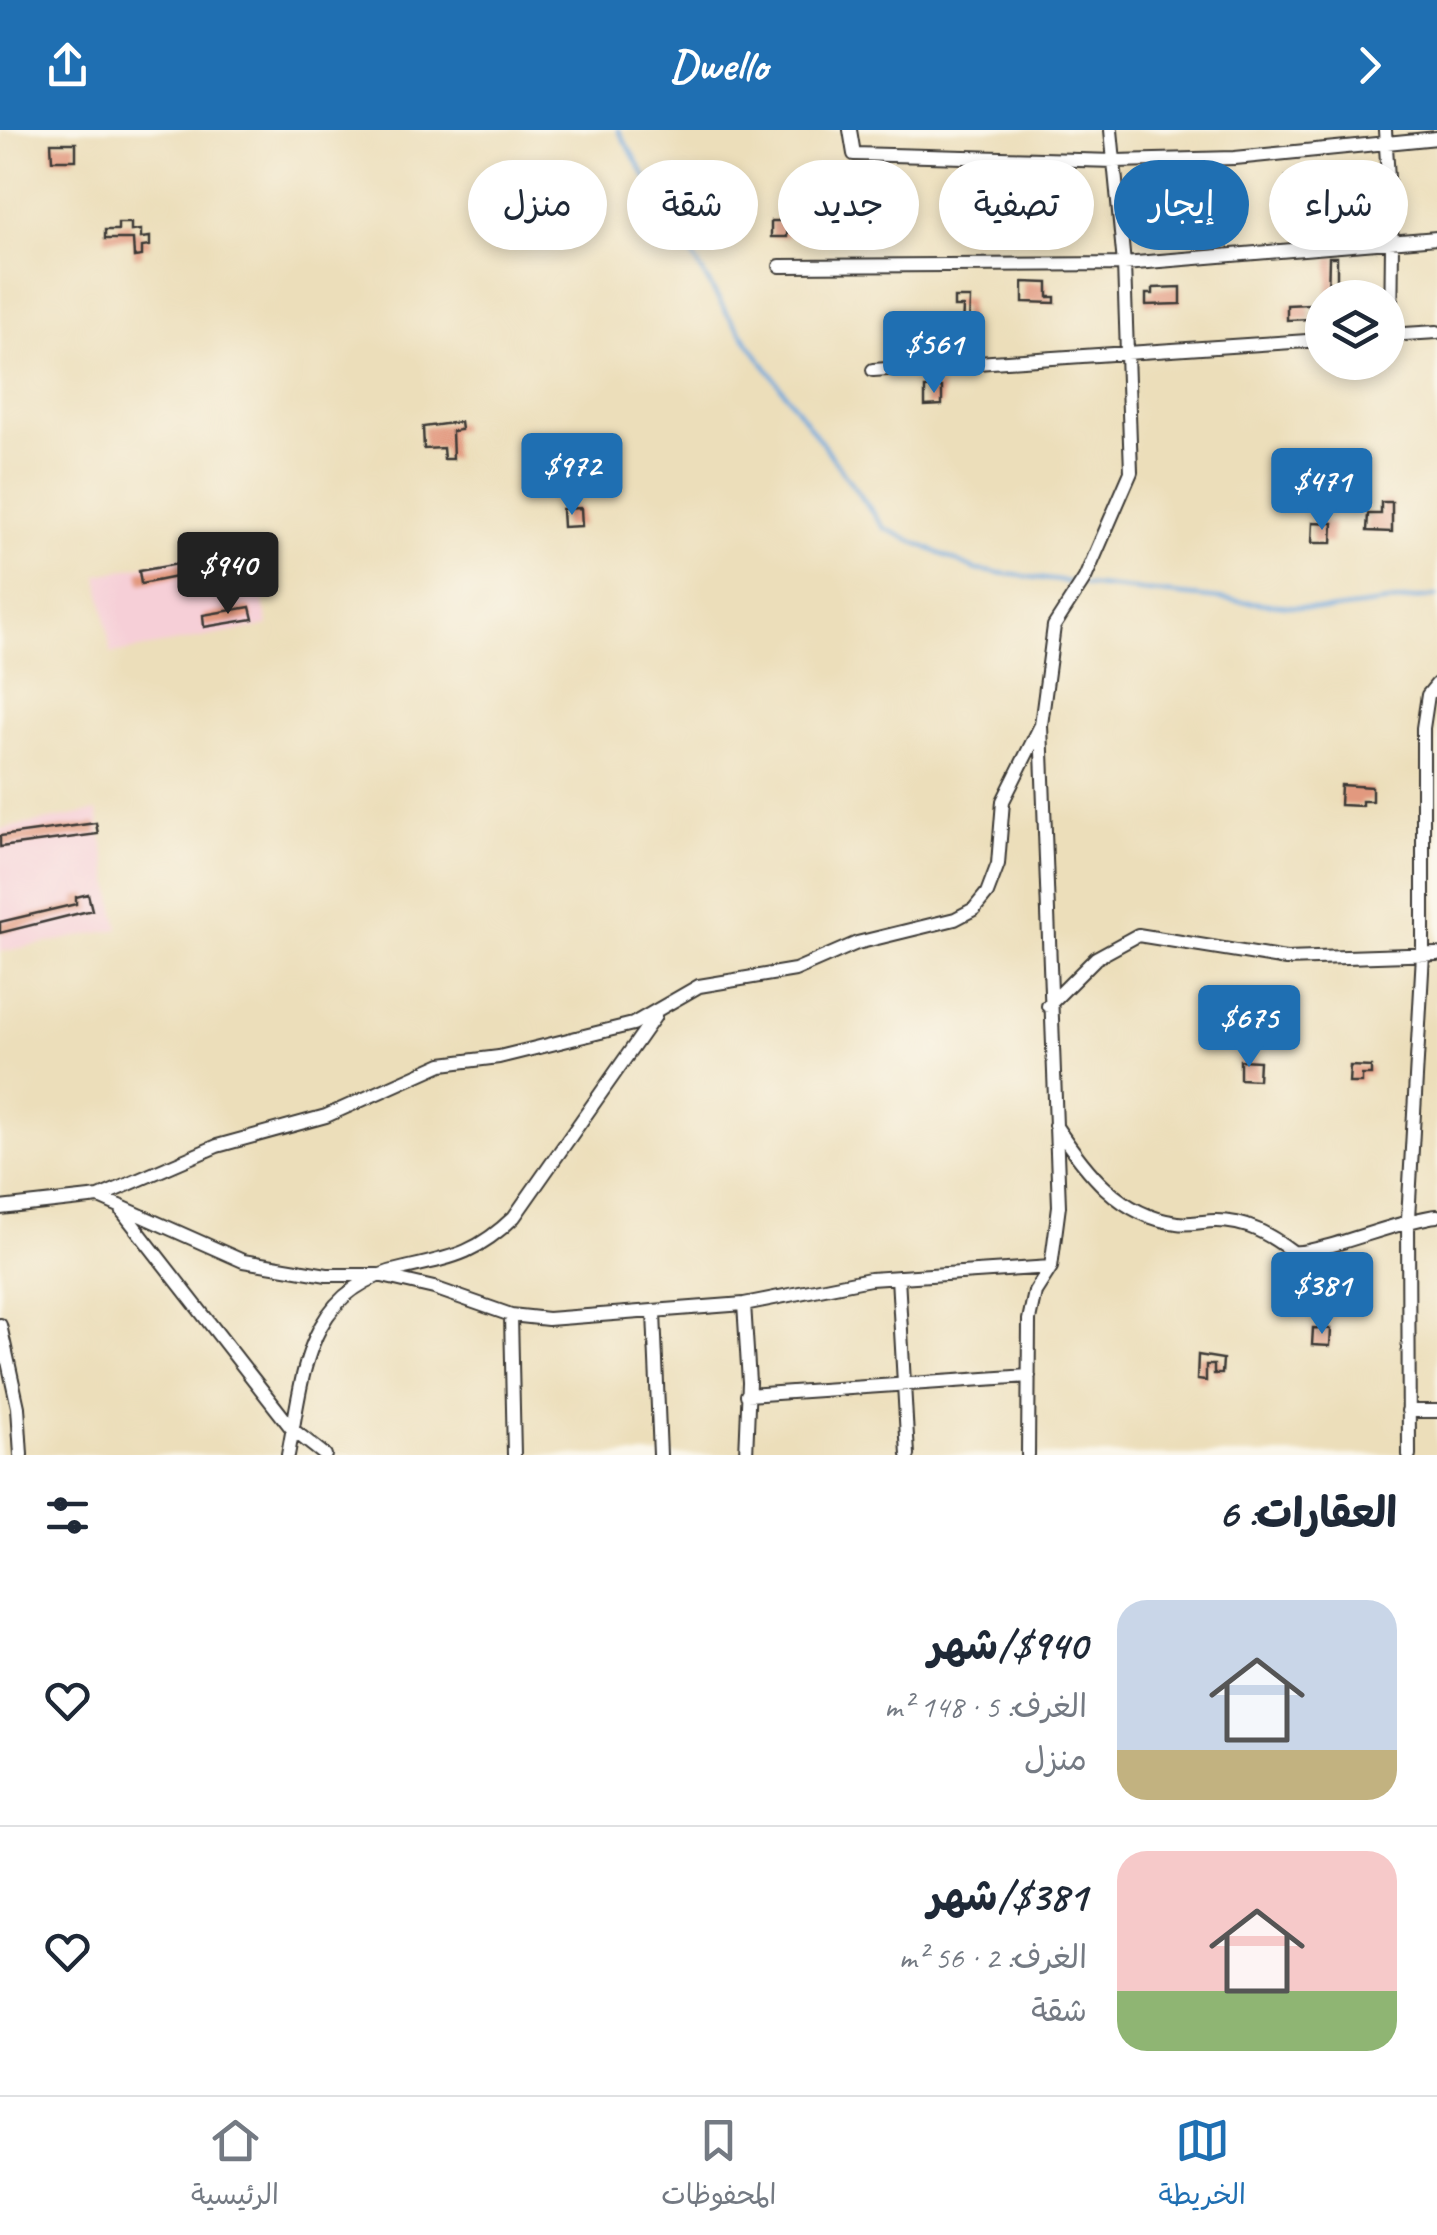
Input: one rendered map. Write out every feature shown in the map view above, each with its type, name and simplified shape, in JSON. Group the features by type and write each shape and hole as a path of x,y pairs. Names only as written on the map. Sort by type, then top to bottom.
{"street":[{"path":"850,130 854,154 1114,162"},
{"path":"1111,130 1115,160"},
{"path":"1175,160 1235,158 1385,137 1437,138"},
{"path":"1408,241 1437,238"},
{"path":"1028,1455 1029,1320 1035,1292 1051,1266 1059,1206 1048,1006 1041,725 1054,626 1085,578 1131,472 1123,250"},
{"path":"780,266 1124,264 1303,250"},
{"path":"1391,280 1392,250"},
{"path":"1405,334 1437,332"},
{"path":"873,370 1305,341"},
{"path":"1409,1455 1408,1219 1430,954 1422,728 1428,695 1437,684"},
{"path":"0,1208 99,1197 217,1146 326,1116 442,1064 524,1051 656,1014 699,986 795,970 857,944 954,919 974,909 998,864 1002,801 1041,725"},
{"path":"1048,1006 1096,958 1138,935 1286,959 1430,954"},
{"path":"99,1197 244,1261 328,1275 378,1275 453,1258 493,1238 514,1217 656,1014"},
{"path":"1055,1124 1108,1194 1146,1217 1180,1224 1237,1223 1260,1228 1301,1254 1408,1219 1437,1216"},
{"path":"120,1208 292,1430 326,1455"},
{"path":"288,1455 300,1378 316,1330 344,1294 378,1275 434,1288 511,1315 565,1319 744,1304 898,1277 1051,1266"},
{"path":"898,1277 908,1455"},
{"path":"744,1304 746,1455"},
{"path":"654,1313 660,1455"},
{"path":"511,1315 514,1455"},
{"path":"0,1325 18,1407 21,1455"},
{"path":"748,1395 1029,1376"},
{"path":"1408,1411 1437,1411"}],"shaded area":[{"path":"252,544 268,626 111,654 98,575"},
{"path":"97,811 119,929 0,952 0,829"}],"building":[{"path":"51,143 76,143 76,160 52,160"},
{"path":"771,221 778,221 778,237 771,237"},
{"path":"118,223 131,223 131,231 141,230 141,238 150,237 150,246 142,247 142,256 134,257 133,239 105,239 105,230 118,230"},
{"path":"1329,257 1337,257 1337,280 1328,280"},
{"path":"1023,282 1048,283 1048,297 1055,297 1055,303 1023,302"},
{"path":"1181,287 1181,304 1146,305 1146,294 1153,294 1153,288"},
{"path":"954,298 970,298 969,329 962,329 963,307 954,307"},
{"path":"1305,304 1305,319 1287,320 1287,305"},
{"path":"942,387 942,405 925,406 925,388"},
{"path":"460,422 461,430 452,431 453,459 444,459 443,448 424,449 423,427"},
{"path":"1381,502 1392,502 1392,532 1367,531 1368,514 1381,514"},
{"path":"581,508 582,526 563,527 562,509"},
{"path":"1313,522 1333,523 1332,543 1312,543"},
{"path":"239,553 241,564 141,584 139,571"},
{"path":"250,607 253,619 204,627 203,615"},
{"path":"1341,785 1372,787 1372,801 1362,801 1362,806 1340,805"},
{"path":"96,823 98,834 0,847 0,836"},
{"path":"88,894 92,910 0,933 0,922 76,904 76,897"},
{"path":"1240,1060 1259,1061 1258,1080 1240,1079"},
{"path":"1350,1066 1371,1067 1371,1075 1362,1075 1362,1083 1349,1083"},
{"path":"1313,1328 1331,1329 1330,1346 1312,1345"},
{"path":"1198,1355 1223,1359 1222,1374 1214,1374 1214,1365 1206,1365 1206,1381 1197,1380"}],"waterway":[{"path":"618,130 726,312 884,528 976,570 1075,583"},
{"path":"1084,585 1327,610 1437,596"}]}
